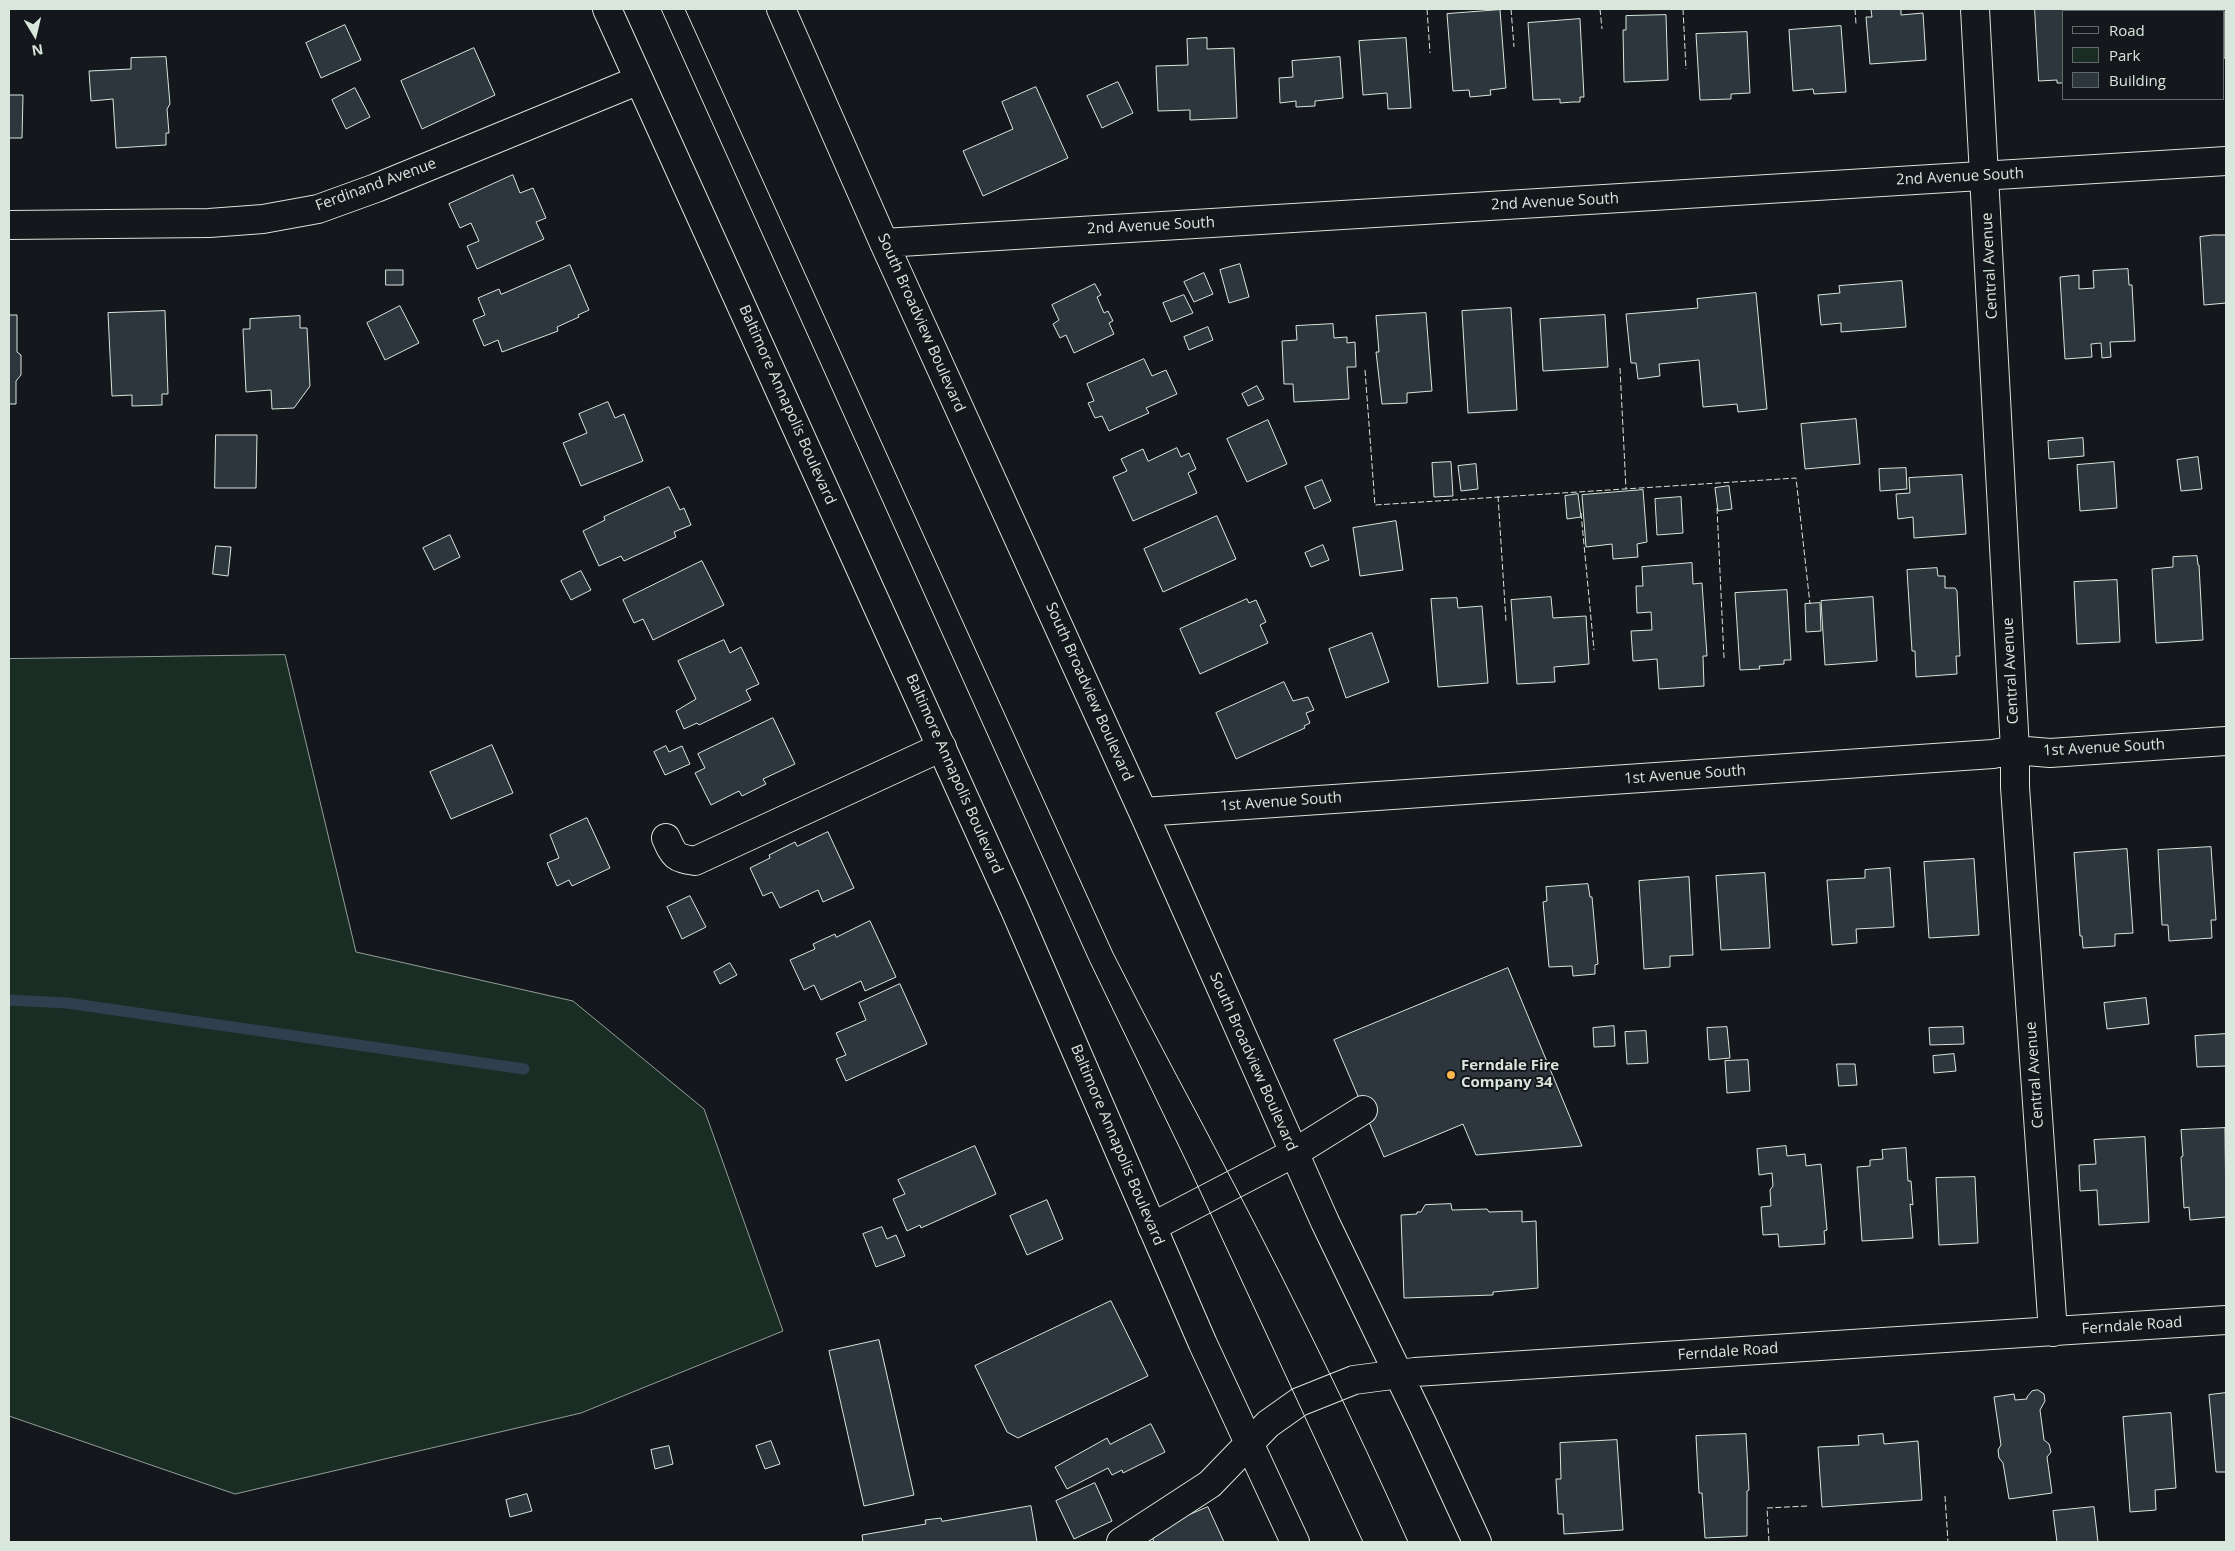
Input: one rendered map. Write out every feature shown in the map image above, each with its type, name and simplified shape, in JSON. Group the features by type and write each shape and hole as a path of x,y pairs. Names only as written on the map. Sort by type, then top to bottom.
{"street":[{"name":"Baltimore Annapolis Boulevard","path":"606,9 942,747 1203,1344 1295,1542"},
{"name":"South Broadview Boulevard","path":"781,9 884,243 1143,812 1294,1153 1478,1542"},
{"name":"Central Avenue","path":"1975,9 2015,750 2015,787 2053,1332"},
{"name":"Ferdinand Avenue","path":"9,226 210,223 263,219 318,209 376,188 639,80"},
{"name":"2nd Avenue South","path":"884,243 2226,161"},
{"name":"1st Avenue South","path":"1143,812 1993,754 2015,750 2050,753 2226,741"},
{"path":"666,838 673,854 681,859 695,861 942,747"},
{"path":"1152,1227 1294,1153 1363,1110"},
{"name":"Ferndale Road","path":"1121,1542 1210,1484 1249,1442 1283,1412 1316,1394 1354,1380 1398,1374 2226,1320"}],"green space":[{"path":"285,655 356,952 573,1001 704,1109 783,1331 581,1413 235,1494 9,1416 9,659"}],"building":[{"path":"1901,9 1901,15 1923,13 1926,60 1870,64 1866,17 1872,17 1871,10"},
{"path":"2035,9 2082,9 2062,10 2062,83 2057,83 2057,80 2039,81"},
{"path":"2115,9 2168,9 2168,10"},
{"path":"2226,9 2226,58 2225,10 2193,10"},
{"path":"1500,10 1506,88 1490,90 1491,95 1470,97 1469,90 1453,91 1447,14"},
{"path":"1666,15 1668,80 1624,82 1623,30 1626,30 1626,16"},
{"path":"1580,19 1584,97 1580,97 1580,102 1560,103 1560,99 1533,100 1528,23"},
{"path":"345,25 361,60 321,78 306,43"},
{"path":"1841,26 1846,92 1814,94 1813,89 1793,91 1789,30"},
{"path":"1747,32 1750,93 1731,94 1731,99 1700,100 1696,34"},
{"path":"1207,38 1207,49 1234,48 1237,118 1190,120 1190,110 1158,111 1156,66 1188,65 1187,39"},
{"path":"1406,38 1411,108 1388,109 1387,93 1363,95 1359,41"},
{"path":"474,48 495,95 422,129 401,81"},
{"path":"166,57 170,104 167,109 169,133 166,133 166,145 116,148 113,99 91,101 89,71 131,69 131,58"},
{"path":"1340,57 1343,98 1315,101 1315,106 1296,107 1296,101 1280,103 1279,78 1293,77 1292,61"},
{"path":"1118,82 1133,113 1102,128 1087,96"},
{"path":"1036,87 1068,158 983,196 963,151 1013,129 1002,102"},
{"path":"355,88 370,117 346,129 332,100"},
{"path":"9,95 23,95 22,138 9,138"},
{"path":"513,175 520,193 533,188 546,218 536,222 544,239 477,269 467,246 479,241 471,223 460,228 449,204"},
{"path":"2226,235 2226,303 2204,305 2200,237"},
{"path":"1240,264 1249,297 1229,303 1220,270"},
{"path":"570,265 589,310 557,327 558,331 502,352 498,340 484,346 473,320 485,315 478,298 499,289 501,294"},
{"path":"2128,269 2129,285 2132,285 2135,341 2110,342 2111,357 2102,358 2101,343 2091,344 2092,357 2065,359 2060,277 2079,275 2079,289 2094,288 2093,271"},
{"path":"386,270 403,270 403,285 386,285"},
{"path":"1204,273 1213,294 1194,302 1184,282"},
{"path":"1902,281 1906,327 1841,332 1841,323 1821,325 1818,295 1840,293 1839,286"},
{"path":"1095,284 1101,295 1097,297 1104,313 1108,311 1113,321 1109,323 1114,334 1074,353 1066,335 1060,338 1053,324 1059,320 1052,305"},
{"path":"1756,293 1767,409 1738,412 1737,404 1703,407 1699,360 1659,364 1660,376 1638,379 1636,363 1631,363 1626,314 1698,308 1697,299"},
{"path":"1184,295 1193,313 1171,322 1163,303"},
{"path":"400,306 419,343 385,360 367,323"},
{"path":"1511,308 1517,410 1468,413 1462,311"},
{"path":"165,311 168,394 162,394 162,405 132,406 132,395 112,396 108,313"},
{"path":"1426,313 1432,391 1407,393 1407,403 1382,404 1376,352 1379,352 1376,316"},
{"path":"9,315 17,315 17,352 21,355 21,375 16,381 16,404 9,404"},
{"path":"1605,315 1608,367 1543,371 1540,319"},
{"path":"300,316 300,328 307,328 310,386 294,408 272,409 271,390 246,392 243,329 250,329 250,319"},
{"path":"1333,324 1334,338 1347,337 1347,343 1355,342 1356,367 1347,367 1349,399 1294,402 1293,384 1284,384 1282,341 1297,340 1296,326"},
{"path":"1208,327 1213,340 1189,350 1184,337"},
{"path":"1144,359 1152,376 1166,370 1177,394 1146,408 1149,413 1109,431 1102,416 1095,418 1088,403 1094,401 1087,384"},
{"path":"1257,386 1264,399 1248,406 1242,394"},
{"path":"608,402 615,418 624,414 643,461 581,486 563,443 587,433 579,414"},
{"path":"1856,419 1860,464 1805,469 1801,424"},
{"path":"1268,420 1287,464 1247,482 1227,439"},
{"path":"216,435 257,435 256,488 215,488"},
{"path":"2083,438 2084,456 2049,459 2048,441"},
{"path":"1177,448 1181,457 1189,453 1196,469 1188,473 1197,493 1133,521 1113,477 1127,471 1121,459 1143,449 1148,461"},
{"path":"2198,457 2202,489 2181,491 2177,460"},
{"path":"1451,462 1453,496 1434,497 1432,463"},
{"path":"2114,462 2117,508 2080,511 2077,465"},
{"path":"1476,464 1478,489 1461,491 1458,466"},
{"path":"1906,468 1907,489 1880,491 1879,469"},
{"path":"1962,475 1966,534 1914,538 1913,517 1898,519 1896,494 1910,493 1909,478"},
{"path":"1322,480 1331,501 1314,509 1305,487"},
{"path":"1729,486 1732,509 1718,511 1715,488"},
{"path":"669,487 680,510 684,508 691,525 674,532 676,537 624,561 621,556 599,566 583,531 605,520 604,517"},
{"path":"1643,490 1647,542 1637,544 1638,557 1613,559 1612,544 1586,547 1582,495"},
{"path":"1578,494 1581,517 1567,519 1565,496"},
{"path":"1681,497 1683,533 1657,535 1655,499"},
{"path":"1217,516 1236,559 1163,592 1144,549"},
{"path":"1396,521 1403,570 1360,576 1353,528"},
{"path":"450,535 460,557 434,570 423,548"},
{"path":"1323,545 1329,560 1311,567 1305,553"},
{"path":"216,546 231,547 228,576 213,574"},
{"path":"2197,556 2203,640 2156,643 2152,569 2173,567 2173,557"},
{"path":"702,561 724,605 653,640 643,619 634,623 623,600"},
{"path":"1692,563 1693,584 1702,583 1707,656 1703,656 1704,686 1659,689 1657,659 1633,661 1631,631 1652,630 1651,612 1637,613 1636,586 1643,586 1642,567"},
{"path":"1937,568 1938,576 1945,576 1945,588 1955,588 1957,591 1960,656 1956,656 1957,674 1916,677 1915,651 1912,651 1907,570"},
{"path":"581,571 591,590 571,600 561,581"},
{"path":"2117,580 2120,642 2077,644 2074,582"},
{"path":"1787,590 1791,660 1784,660 1784,664 1759,666 1760,669 1740,670 1735,593"},
{"path":"1551,597 1553,618 1586,616 1589,664 1554,667 1555,682 1517,684 1511,600"},
{"path":"1873,597 1877,661 1825,665 1821,601"},
{"path":"1457,598 1458,608 1482,606 1488,683 1438,687 1431,599"},
{"path":"1247,599 1249,603 1256,600 1266,622 1260,625 1268,643 1200,674 1180,629"},
{"path":"1820,603 1821,631 1806,632 1805,604"},
{"path":"1372,633 1389,682 1346,698 1329,649"},
{"path":"724,640 730,653 741,647 759,684 746,690 751,700 699,725 697,723 684,729 676,711 696,699 678,661"},
{"path":"1284,682 1293,701 1308,697 1314,710 1306,713 1310,723 1304,726 1305,728 1236,759 1216,713"},
{"path":"773,718 795,764 763,779 766,784 742,796 739,791 711,805 695,773 705,768 698,754"},
{"path":"492,745 513,793 451,819 430,772"},
{"path":"666,746 669,752 682,746 690,764 665,775 654,752"},
{"path":"587,818 610,868 572,886 569,880 557,886 547,863 559,858 550,835"},
{"path":"828,832 854,888 823,902 818,890 780,908 772,892 763,896 750,868 770,858 769,855 795,842 797,846"},
{"path":"2211,847 2216,920 2211,920 2212,938 2169,941 2168,925 2162,925 2158,850"},
{"path":"2127,849 2133,933 2115,934 2115,946 2083,948 2082,936 2080,936 2074,853"},
{"path":"1974,859 1979,935 1929,938 1924,862"},
{"path":"1890,868 1894,927 1856,929 1857,943 1832,945 1827,880 1865,878 1865,870"},
{"path":"1765,873 1770,948 1721,950 1716,876"},
{"path":"1689,877 1693,955 1670,956 1670,967 1644,969 1639,881"},
{"path":"1588,884 1590,897 1592,897 1598,964 1595,965 1595,974 1573,976 1572,966 1549,967 1543,902 1547,901 1546,887"},
{"path":"690,896 706,927 682,939 667,907"},
{"path":"870,921 896,977 865,991 861,981 821,1000 814,985 804,990 790,960 815,949 813,944 835,934 836,937"},
{"path":"730,963 737,975 720,984 714,972"},
{"name":"Ferndale Fire Company 34","path":"1508,968 1582,1146 1476,1155 1463,1124 1384,1157 1334,1040"},
{"path":"900,984 927,1044 846,1081 836,1059 846,1055 836,1033 866,1020 859,1003"},
{"path":"2146,998 2149,1024 2107,1029 2104,1003"},
{"path":"1614,1026 1615,1046 1594,1047 1593,1028"},
{"path":"1727,1027 1730,1058 1709,1060 1707,1028"},
{"path":"1963,1027 1964,1044 1930,1045 1929,1028"},
{"path":"1646,1031 1648,1063 1627,1064 1625,1032"},
{"path":"2226,1034 2226,1066 2197,1067 2195,1036"},
{"path":"1954,1054 1956,1071 1934,1073 1933,1056"},
{"path":"1748,1060 1750,1091 1727,1093 1725,1061"},
{"path":"1837,1064 1855,1064 1857,1085 1839,1086"},
{"path":"2225,1128 2226,1217 2190,1220 2189,1207 2184,1208 2181,1130"},
{"path":"2145,1137 2149,1222 2099,1225 2097,1190 2080,1191 2079,1165 2096,1164 2094,1140"},
{"path":"975,1146 996,1194 921,1228 920,1225 907,1231 893,1199 905,1194 898,1180"},
{"path":"1786,1146 1787,1156 1805,1154 1806,1166 1821,1164 1827,1230 1824,1231 1825,1244 1779,1247 1778,1234 1763,1235 1761,1207 1771,1206 1770,1190 1773,1186 1772,1173 1759,1175 1757,1149"},
{"path":"1906,1148 1908,1181 1911,1181 1913,1205 1910,1204 1913,1238 1862,1241 1857,1167 1870,1166 1870,1160 1883,1159 1882,1150"},
{"path":"1975,1177 1978,1243 1939,1245 1936,1178"},
{"path":"1047,1200 1063,1239 1027,1255 1010,1216"},
{"path":"1451,1204 1452,1210 1522,1211 1522,1222 1536,1221 1538,1288 1493,1292 1493,1295 1404,1298 1401,1215 1417,1214 1417,1212 1421,1212 1425,1205"},
{"path":"882,1227 887,1239 896,1235 905,1256 876,1267 863,1234"},
{"path":"1111,1301 1148,1376 1018,1438 1007,1432 975,1366"},
{"path":"879,1340 914,1495 864,1506 829,1351"},
{"path":"2038,1390 2044,1394 2045,1401 2040,1410 2044,1440 2049,1444 2051,1452 2047,1457 2052,1493 2009,1499 2003,1463 1999,1458 1998,1450 2001,1445 1994,1397 2014,1394 2015,1400 2027,1399 2032,1391"},
{"path":"2226,1393 2226,1472 2216,1472 2209,1395"},
{"path":"2171,1413 2176,1488 2155,1490 2156,1510 2130,1512 2123,1417"},
{"path":"1151,1424 1165,1452 1123,1473 1122,1470 1112,1475 1108,1468 1067,1489 1055,1467 1107,1438 1110,1444"},
{"path":"1746,1434 1749,1490 1747,1491 1747,1536 1705,1538 1702,1493 1699,1493 1696,1436"},
{"path":"1883,1434 1884,1444 1918,1441 1922,1500 1822,1507 1818,1447 1859,1445 1858,1436"},
{"path":"1617,1440 1623,1530 1564,1534 1563,1514 1558,1514 1556,1479 1561,1479 1560,1443"},
{"path":"771,1441 780,1464 765,1469 756,1446"},
{"path":"669,1446 673,1464 655,1469 651,1450"},
{"path":"1095,1483 1112,1521 1074,1539 1056,1501"},
{"path":"527,1494 532,1511 510,1517 506,1500"},
{"path":"1031,1506 1037,1542 863,1542 862,1535 926,1524 925,1520 941,1518 942,1521"},
{"path":"1208,1507 1224,1542 1154,1542 1150,1532"},
{"path":"2094,1507 2098,1542 2057,1542 2053,1511"}],"waterway":[{"path":"9,1000 67,1003 524,1069"}],"tram line":[{"path":"661,9 1089,960 1188,1165 1363,1542"},
{"path":"685,9 1113,953 1302,1317 1408,1542"}],"fence":[{"path":"1427,9 1430,53"},
{"path":"1511,9 1514,47"},
{"path":"1600,9 1602,29"},
{"path":"1683,9 1686,69"},
{"path":"1855,9 1856,24"},
{"path":"1620,368 1626,489"},
{"path":"1365,370 1375,505 1796,478 1810,604"},
{"path":"1498,496 1506,621"},
{"path":"1717,508 1724,658"},
{"path":"1581,513 1594,650"},
{"path":"1945,1496 1948,1542"},
{"path":"1769,1542 1767,1508 1807,1506"}],"place":[{"name":"Ferndale Fire Company 34","path":"1451,1075"}]}
